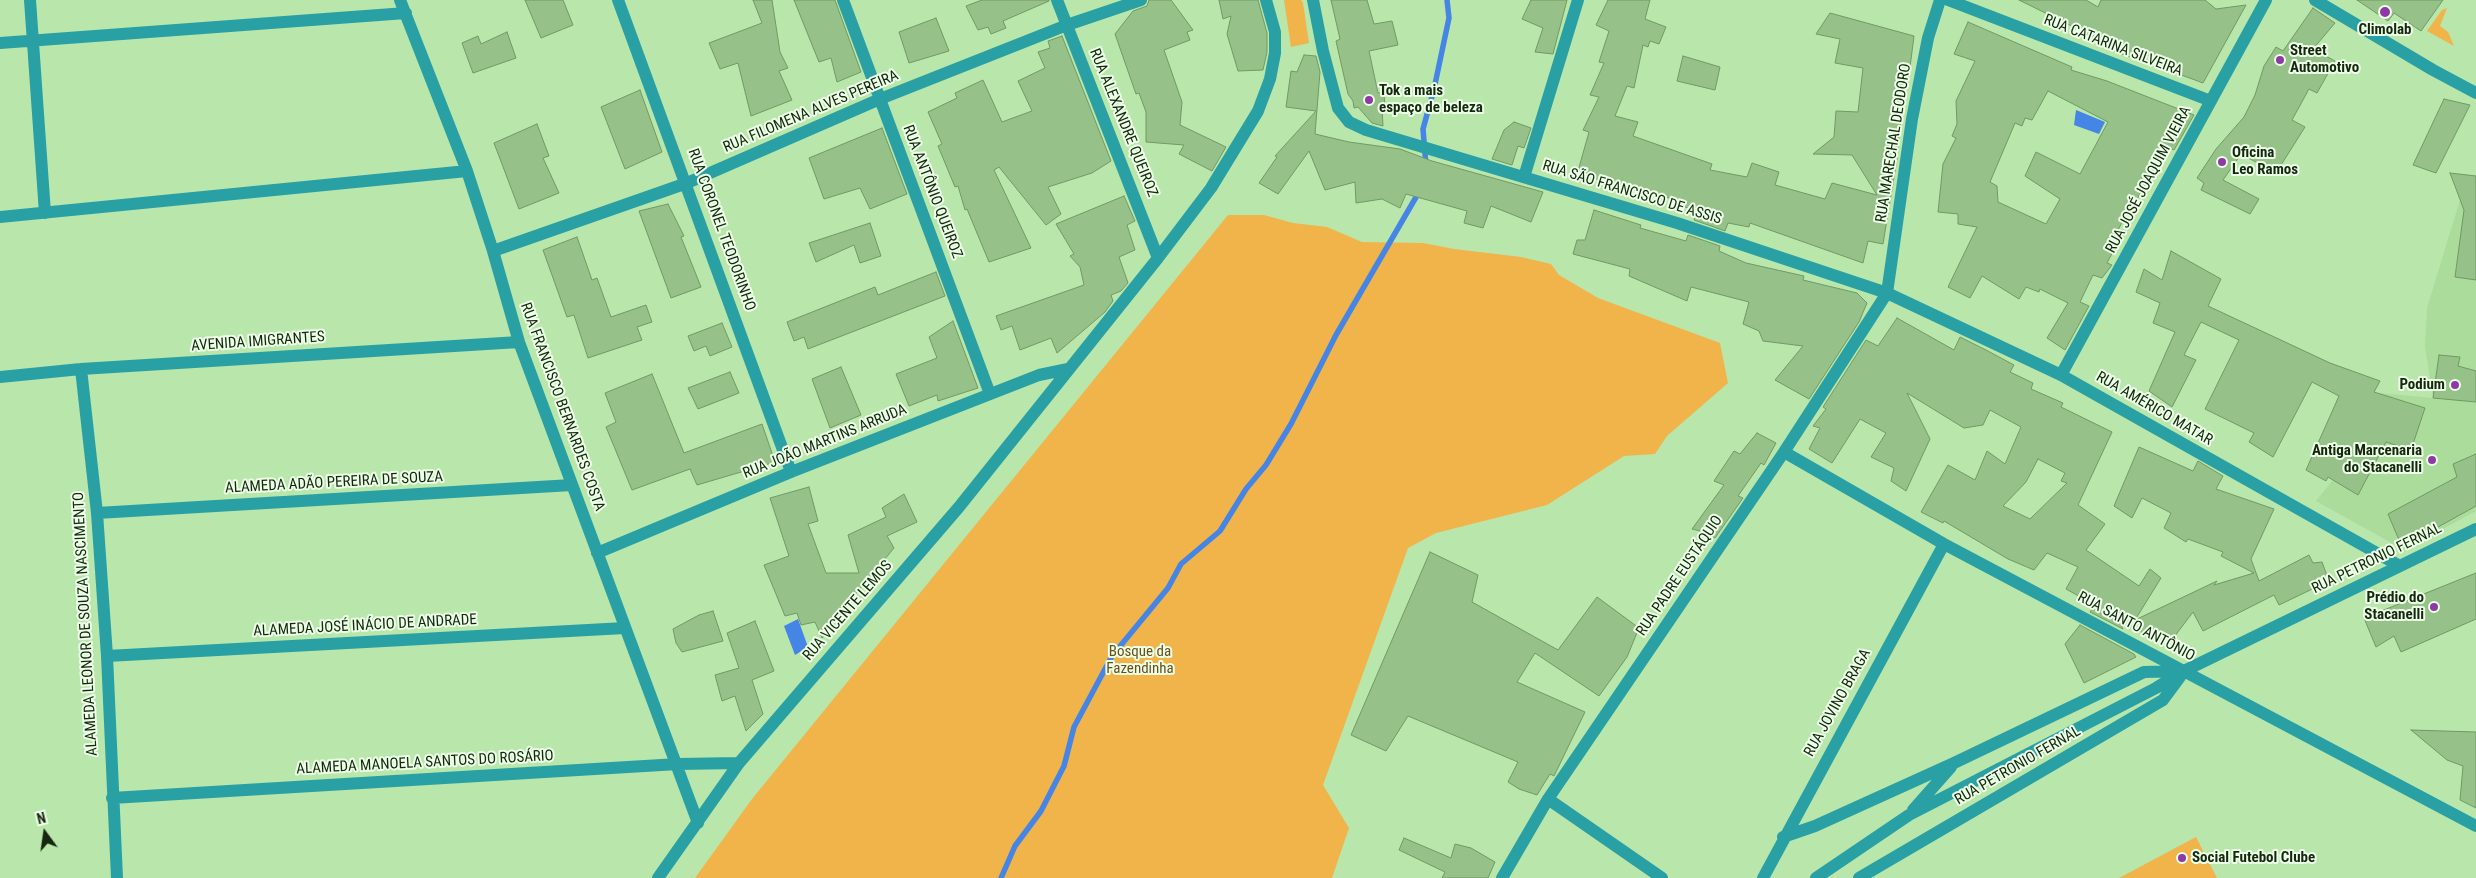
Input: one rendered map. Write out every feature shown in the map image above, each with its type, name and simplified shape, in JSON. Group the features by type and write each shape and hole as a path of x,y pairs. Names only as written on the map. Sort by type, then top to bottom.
{"street":[{"path":"30,0 45,212"},
{"name":"RUA FRANCISCO BERNARDES COSTA","path":"400,0 467,171 493,251 519,342 625,628 678,764 698,822"},
{"name":"RUA CORONEL TEODORINHO","path":"618,0 687,183 791,472"},
{"name":"RUA ANTÔNIO QUEIROZ","path":"843,0 990,394"},
{"name":"RUA ALEXANDRE QUEIROZ","path":"1057,0 1158,258"},
{"name":"RUA FILOMENA ALVES PEREIRA","path":"493,251 687,183 880,99 1067,25 1141,0"},
{"name":"RUA VICENTE LEMOS","path":"658,878 739,763 959,507 1212,188 1258,111 1270,79 1276,53 1274,32 1266,0"},
{"name":"RUA SÃO FRANCISCO DE ASSIS","path":"1314,0 1323,51 1338,108 1350,122 1366,130 1409,144 1677,223 1887,292"},
{"path":"1524,177 1578,0"},
{"name":"RUA MARECHAL DEODORO","path":"1887,292 1912,119 1928,38 1940,0"},
{"name":"RUA CATARINA SILVEIRA","path":"1948,0 2210,101"},
{"name":"RUA JOSÉ JOAQUIM VIEIRA","path":"2061,375 2266,0"},
{"path":"2315,0 2433,70 2476,93"},
{"path":"0,44 406,13"},
{"path":"0,217 467,171"},
{"name":"RUA AMÉRICO MATAR","path":"1887,292 2061,375 2398,565"},
{"name":"RUA PADRE EUSTÁQUIO","path":"1502,878 1548,799 1784,452 1887,292"},
{"name":"AVENIDA IMIGRANTES","path":"0,378 81,369 519,342"},
{"name":"ALAMEDA LEONOR DE SOUZA NASCIMENTO","path":"81,369 97,513 107,656 117,878"},
{"name":"RUA JOÃO MARTINS ARRUDA","path":"597,553 791,472 990,394 1040,375 1068,369"},
{"name":"RUA SANTO ANTÔNIO","path":"1784,452 1944,544 2476,826"},
{"name":"ALAMEDA ADÃO PEREIRA DE SOUZA","path":"97,513 572,485"},
{"name":"RUA PETRONIO FERNAL","path":"1816,878 1909,815 2156,688 2184,671 2398,565 2476,529"},
{"name":"RUA JOVINO BRAGA","path":"1763,878 1783,837 1944,544"},
{"name":"ALAMEDA JOSÉ INÁCIO DE ANDRADE","path":"107,656 625,628"},
{"name":"RUA PETRONIO FERNAL","path":"1783,837 1815,826 1954,763 2144,672 2184,671"},
{"name":"RUA PETRONIO FERNAL","path":"1859,878 2164,700 2184,671"},
{"name":"ALAMEDA MANOELA SANTOS DO ROSÁRIO","path":"112,798 678,764 739,763"},
{"name":"RUA PETRONIO FERNAL","path":"1909,815 1954,763"},
{"path":"1548,799 1662,878"}],"shaded area":[{"path":"2460,200 2476,202 2476,511 2404,550 2316,501 2333,480 2378,393 2433,398 2425,347 2427,308"}],"green space":[{"path":"1284,0 1301,0 1303,3 1309,43 1291,47"},
{"path":"2447,8 2440,26 2448,32 2454,46 2427,31 2442,10"},
{"name":"Bosque da Fazendinha","path":"1228,215 1264,215 1293,223 1327,227 1362,242 1423,243 1454,249 1521,257 1551,264 1559,275 1598,298 1720,343 1728,383 1667,436 1655,454 1624,456 1547,505 1436,533 1408,548 1323,785 1349,828 1332,878 695,878 752,799"},
{"name":"Social Futebol Clube","path":"2196,837 2217,878 2119,878"}],"water":[{"path":"2076,110 2105,122 2099,134 2074,125"},
{"path":"798,619 808,647 795,655 784,626"}],"building":[{"path":"525,0 563,0 573,25 541,38"},
{"path":"753,0 772,0 780,52 788,68 779,71 792,100 751,116 738,63 720,69 709,43 762,23"},
{"path":"794,0 835,0 861,72 837,82 831,58 819,62"},
{"path":"982,0 1049,1 1003,21 1006,28 991,34 988,27 978,30 966,6"},
{"path":"1149,0 1171,0 1193,30 1187,32 1190,40 1164,50 1182,102 1180,125 1226,147 1212,171 1179,154 1184,145 1146,142 1146,112 1139,93 1136,94 1115,34 1133,11 1147,6"},
{"path":"1219,0 1258,0 1267,33 1267,52 1263,70 1238,71 1227,34 1231,16 1223,19"},
{"path":"1331,0 1367,0 1374,24 1392,21 1398,45 1369,51 1378,93 1384,93 1385,108 1382,108 1383,126 1372,123 1358,107 1354,108 1353,101 1348,94 1336,41 1340,39"},
{"path":"1531,0 1567,0 1553,54 1535,52 1543,28 1522,19"},
{"path":"1608,0 1650,0 1645,19 1666,27 1659,44 1650,41 1648,47 1643,45 1634,88 1627,86 1615,116 1638,122 1633,136 1712,164 1710,170 1747,177 1752,163 1779,172 1775,185 1825,199 1832,183 1877,195 1852,155 1813,154 1834,137 1836,111 1858,112 1863,68 1835,63 1840,39 1816,34 1830,13 1914,36 1908,83 1904,82 1897,159 1883,244 1868,241 1863,263 1750,223 1749,227 1728,223 1725,231 1694,220 1697,211 1673,203 1674,200 1638,186 1636,191 1604,182 1578,171 1589,132 1583,130 1599,97 1590,95 1604,63 1599,62 1609,31 1596,25"},
{"path":"2019,0 2086,0 2098,7 2101,0 2205,0 2216,9 2246,5 2203,83 2168,70 2171,63 2137,52 2133,58 2111,50 2112,47"},
{"path":"2357,0 2443,0 2421,31 2394,13 2388,21"},
{"path":"2313,8 2335,23 2313,49 2335,61 2317,93 2309,89 2292,120 2305,127 2276,173 2241,154 2223,180 2259,199 2250,214 2201,190 2204,183 2197,178 2216,149 2244,117 2255,95 2264,66 2276,47 2283,51"},
{"path":"936,18 949,51 909,63 899,32"},
{"path":"1968,22 2072,67 2071,70 2107,81 2194,115 2174,150 2166,147 2136,201 2133,199 2110,247 2116,246 2107,263 2112,265 2102,278 2093,275 2080,302 2089,306 2065,350 2047,338 2068,303 2040,289 2039,292 2026,287 2019,299 1982,276 1970,298 1948,287 1977,227 1958,224 1958,214 1938,212 1943,164 1956,138 1952,136 1957,124 1956,101 1975,61 1954,54","holes":["2048,91 2108,122 2080,174 2036,152 2025,176 2060,199 2046,224 1998,202 1997,186 1990,182 2015,123 2022,126 2025,118 2032,120"]},
{"path":"507,32 516,58 473,73 462,43 478,36 481,44"},
{"path":"1062,36 1111,161 1092,173 1048,187 1061,214 1046,225 999,167 994,170 1031,248 989,262 967,209 965,210 958,186 955,187 938,146 942,144 928,112 957,98 955,93 983,80 1002,122 1032,111 1018,81 1045,68 1038,52 1050,48 1048,41"},
{"path":"1304,55 1316,56 1320,72 1315,134 1349,142 1400,149 1432,161 1543,192 1531,222 1491,206 1483,228 1464,223 1467,211 1406,194 1400,208 1382,199 1356,203 1355,182 1325,190 1309,151 1278,194 1259,183 1277,157 1275,156 1316,111 1286,107 1291,71 1297,72"},
{"path":"1683,56 1720,67 1715,90 1677,81"},
{"path":"640,90 662,152 625,169 601,107"},
{"path":"2444,99 2470,105 2436,173 2413,165"},
{"path":"1514,122 1531,128 1524,148 1518,146 1512,165 1492,159 1504,130"},
{"path":"537,124 549,156 543,158 559,193 519,209 494,143"},
{"path":"882,128 907,194 870,209 860,188 824,199 809,158"},
{"path":"2450,173 2476,176 2476,280 2455,277 2464,210"},
{"path":"1124,196 1135,221 1127,225 1135,250 1119,257 1128,283 1121,291 1111,295 1113,301 1105,312 1057,353 1051,338 1020,350 1012,326 1001,330 996,316 1084,285 1080,267 1070,256 1074,254 1056,224"},
{"path":"668,204 684,236 681,237 701,287 671,298 639,211"},
{"path":"1594,210 1641,225 1640,228 1686,241 1688,235 1720,246 1719,251 1746,263 1804,276 1803,280 1857,293 1867,303 1859,322 1809,399 1775,380 1803,346 1763,341 1759,331 1743,324 1749,302 1691,287 1687,301 1629,276 1630,269 1573,254 1577,240 1585,240"},
{"path":"870,223 881,256 860,263 854,245 816,262 809,243"},
{"path":"577,237 592,280 597,278 611,317 646,305 652,322 637,327 642,340 588,358 574,315 567,317 543,250"},
{"path":"2171,251 2221,279 2208,306 2330,363 2380,381 2374,392 2425,408 2411,450 2386,442 2358,495 2328,477 2326,481 2306,470 2339,396 2312,382 2273,457 2249,442 2254,433 2205,409 2239,340 2201,322 2184,355 2196,360 2172,407 2149,391 2175,332 2153,323 2160,303 2136,292 2144,269 2162,280"},
{"path":"936,272 945,296 808,349 804,337 794,341 787,322 875,287 878,295"},
{"path":"1897,318 1954,350 1960,337 2014,365 2010,372 2033,383 2031,389 2063,403 2061,407 2112,432 2078,505 2105,524 2086,550 2139,586 2150,569 2161,578 2135,620 2217,581 2214,585 2254,573 2221,556 2223,552 2188,539 2186,542 2164,528 2171,513 2142,498 2132,518 2114,506 2139,447 2193,471 2198,461 2223,476 2216,489 2274,509 2251,559 2259,581 2309,555 2313,563 2322,562 2329,581 2279,605 2274,595 2203,631 2193,612 2168,645 2119,621 2123,629 2090,612 2095,605 2066,589 2078,567 2047,553 2034,570 2008,559 1944,521 1943,523 1921,512 1948,465 1975,480 1987,451 2005,464 2021,427 1990,410 1983,425 1964,428 1907,393 1930,439 1906,491 1891,481 1894,468 1871,457 1886,433 1860,419 1832,463 1809,449 1820,428 1813,426 1826,409 1823,407 1866,340 1878,346","holes":["2038,459 2065,473 2061,481 2067,483 2030,519 2003,506 2026,482"]},
{"path":"953,321 978,388 938,401 937,395 909,406 896,374 937,358 929,337"},
{"path":"722,323 732,347 710,356 706,346 694,351 688,336"},
{"name":"Podium","path":"2439,355 2460,357 2458,366 2476,371 2476,402 2433,398"},
{"path":"841,367 861,415 830,428 812,379"},
{"path":"730,372 739,393 698,409 688,388"},
{"path":"652,374 684,453 762,424 775,462 697,485 690,469 632,490 606,427 616,422 605,393"},
{"path":"1757,433 1776,443 1764,465 1761,463 1738,496 1743,498 1715,538 1708,533 1692,529 1724,485 1714,481 1734,451 1740,454"},
{"path":"2476,454 2476,506 2402,547 2388,514 2457,477 2453,464"},
{"path":"809,487 818,521 808,524 826,573 859,573 848,535 886,517 882,508 904,494 917,522 887,536 894,548 844,608 847,617 822,638 815,622 801,625 797,613 785,616 764,565 789,556 770,498"},
{"path":"1430,552 1478,575 1472,602 1558,650 1597,597 1639,628 1627,657 1599,696 1535,653 1517,682 1585,712 1554,776 1550,774 1537,795 1519,789 1508,782 1518,762 1408,716 1386,751 1351,735"},
{"name":"Prédio do Stacanelli","path":"2476,573 2476,619 2401,652 2394,636 2376,647 2364,618"},
{"path":"713,611 723,641 682,652 676,643 673,629 699,615"},
{"path":"755,621 774,671 752,680 763,714 746,731 735,696 722,701 715,675 739,668 727,633"},
{"path":"2080,625 2134,654 2136,657 2084,683 2065,644"},
{"path":"2411,730 2476,732 2476,808 2460,800 2463,766 2447,760"},
{"path":"1404,838 1451,858 1455,844 1471,848 1495,862 1488,878 1442,878 1445,872 1399,850"}],"waterway":[{"path":"1426,166 1423,129 1434,89 1449,18 1447,0"},
{"path":"1001,878 1015,846 1041,811 1064,766 1074,727 1112,656 1168,588 1181,564 1220,531 1246,489 1266,465 1291,424 1336,335 1419,192"}],"place":[{"name":"Climolab","path":"2385,12"},
{"name":"Street Automotivo","path":"2280,60"},
{"name":"Tok a mais espaço de beleza","path":"1369,100"},
{"name":"Oficina Leo Ramos","path":"2222,162"},
{"name":"Podium","path":"2455,385"},
{"name":"Antiga Marcenaria do Stacanelli","path":"2432,460"},
{"name":"Prédio do Stacanelli","path":"2434,607"},
{"name":"Social Futebol Clube","path":"2182,858"}]}
